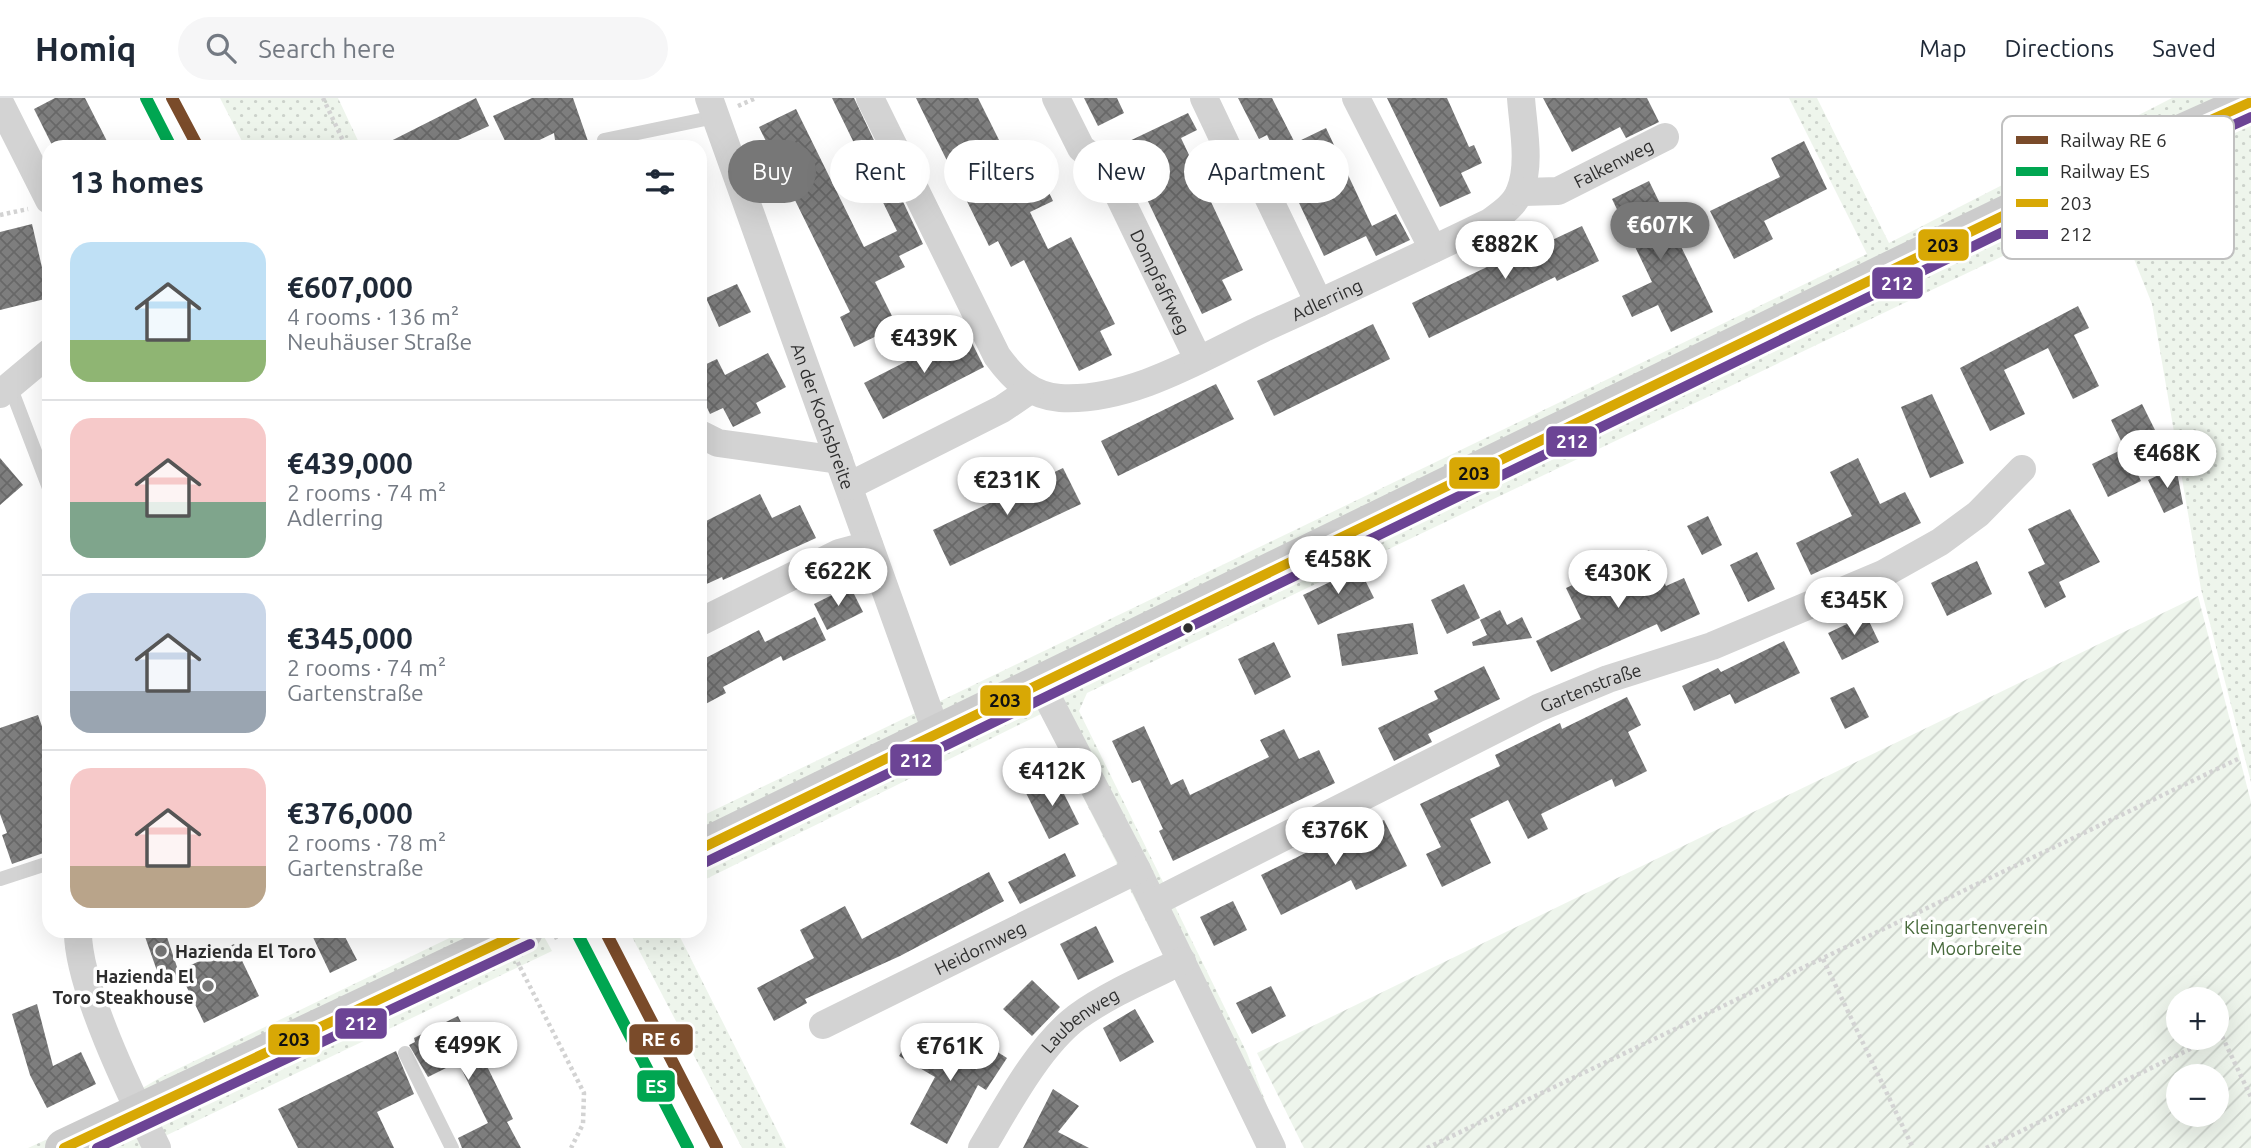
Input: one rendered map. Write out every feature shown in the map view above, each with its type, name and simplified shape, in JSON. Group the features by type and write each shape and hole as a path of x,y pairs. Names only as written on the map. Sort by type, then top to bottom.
{"main road":[{"path":"2220,116 2251,102"},
{"path":"707,846 2002,217"},
{"path":"64,1148 522,949"}],"street":[{"name":"Adlerring","path":"870,98 997,356 1011,376 1030,390 1057,398 1085,398 1149,381 1490,222 1510,207 1520,191"},
{"name":"Dompfaffweg","path":"1056,98 1082,148 1105,167 1198,359"},
{"path":"1204,98 1231,155 1257,174 1319,303"},
{"path":"1356,98 1433,249"},
{"path":"1520,191 1525,162 1521,98"},
{"path":"0,103 42,186"},
{"name":"An der Kochsbreite","path":"712,107 937,734"},
{"name":"Falkenweg","path":"1520,191 1558,191 1665,137"},
{"path":"5,390 42,359"},
{"path":"849,486 1002,409 1030,390"},
{"path":"707,437 719,443 839,460"},
{"name":"Gartenstraße","path":"1153,903 1538,708 1608,678 1712,646 1883,574 1940,542 1978,514 2022,468"},
{"path":"707,619 839,553 869,545"},
{"path":"1040,683 1138,870 1272,1148"},
{"name":"Heidornweg","path":"823,1026 1138,870"},
{"path":"78,938 78,948 90,989 157,1148"},
{"name":"Laubenweg","path":"982,1148 1016,1091 1076,1018 1110,997 1182,961"}],"lane":[{"path":"604,140 712,107"},
{"path":"5,390 42,472"},
{"path":"0,879 42,865"},
{"path":"405,1053 452,1148"}],"path":[{"path":"323,98 343,140"},
{"path":"1427,1148 2238,759"},
{"path":"522,949 583,1093 583,1124 571,1148"},
{"path":"1823,959 1913,1148"},
{"path":"1986,1148 2188,1050"},
{"path":"2229,1050 2251,1097"}],"green space":[{"path":"220,98 338,98 358,140 241,140"},
{"path":"1789,98 1817,98 1889,243 2002,185 2002,256 1087,693 1079,711 1247,1053 1283,1148 1261,1148 1041,714 707,879 707,814 1867,254"},
{"path":"2172,98 2251,98 2251,782 2201,589 2152,304 2134,259 2234,259 2234,116 2137,116"},
{"name":"Kleingartenverein Moorbreite","path":"2198,596 2251,802 2251,1148 1304,1148 1257,1053"},
{"path":"449,938 545,938 552,951 140,1148 28,1148 89,1120 161,1077"},
{"path":"633,938 681,938 786,1148 742,1148"}],"building":[{"path":"55,98 85,98 106,140 50,140 34,109"},
{"path":"476,98 489,126 458,140 393,140"},
{"path":"532,98 573,98 588,140 555,140 554,133 540,140 505,140 493,116"},
{"path":"832,98 854,98 874,140 853,140"},
{"path":"916,98 978,98 999,140 944,140 944,155"},
{"path":"1084,98 1117,98 1124,113 1098,126"},
{"path":"1238,98 1272,98 1293,140 1269,140 1267,135 1259,139"},
{"path":"1387,98 1447,98 1469,147 1474,145 1482,163 1461,173 1471,193 1440,207"},
{"path":"1543,98 1647,98 1659,122 1626,138 1620,127 1572,152"},
{"path":"796,109 811,140 765,140 759,127"},
{"path":"1188,113 1197,130 1181,138 1184,144 1184,203 1212,203 1243,270 1222,280 1232,300 1202,314 1149,203 1170,203 1170,140 1131,140"},
{"path":"1326,128 1332,140 1301,140"},
{"path":"1804,141 1827,189 1764,221 1773,239 1734,259 1710,211 1780,177 1771,158"},
{"path":"816,150 830,178 830,203 842,203 864,247 897,231 883,203 904,203 923,244 899,256 905,267 875,282 897,326 854,347 840,317 850,312 796,203 816,203"},
{"path":"1349,177 1372,226 1396,214 1410,240 1376,256 1366,236 1324,256 1299,203 1349,203"},
{"path":"1649,181 1713,312 1671,332 1658,305 1632,317 1622,296 1652,282 1612,199"},
{"path":"968,203 1049,203 1030,212 1048,249 1071,237 1115,324 1100,331 1112,355 1079,371 1024,260 1011,267 998,241 989,246"},
{"path":"32,224 42,268 42,300 0,310 0,232"},
{"path":"1582,226 1599,261 1557,281 1555,277 1429,338 1412,303 1512,255 1514,258"},
{"path":"737,284 751,312 719,327 707,298"},
{"path":"2078,306 2089,328 2074,335 2099,386 2073,399 2048,348 2004,370 2025,414 1990,431 1960,368"},
{"path":"1373,324 1390,359 1274,416 1257,381"},
{"path":"966,331 984,367 883,419 864,383"},
{"path":"768,353 786,387 756,403 761,413 733,427 723,408 710,414 707,408 707,364 717,359 725,375"},
{"path":"1216,384 1234,419 1118,476 1101,441"},
{"path":"1932,394 1964,463 1930,478 1901,407"},
{"path":"2142,404 2155,430 2123,445 2111,420"},
{"path":"2125,448 2141,481 2108,497 2092,464"},
{"path":"0,458 23,485 0,505"},
{"path":"1858,458 1880,504 1905,492 1921,523 1811,575 1796,543 1852,516 1830,472"},
{"path":"2176,467 2183,504 2164,513 2148,480"},
{"path":"1063,468 1081,504 950,566 933,530"},
{"path":"760,494 772,518 800,505 816,538 723,580 722,577 707,584 707,520"},
{"path":"2070,509 2100,562 2059,582 2066,597 2045,608 2028,572 2045,564 2028,529"},
{"path":"1708,516 1722,545 1702,555 1687,526"},
{"path":"1649,550 1666,586 1684,578 1700,614 1661,632 1657,624 1551,672 1536,641 1581,619 1566,588"},
{"path":"1757,552 1775,589 1748,602 1730,565"},
{"path":"1977,561 1992,594 1947,616 1931,583"},
{"path":"1359,568 1374,598 1318,625 1303,595"},
{"path":"1464,584 1480,618 1447,634 1431,600"},
{"path":"850,586 863,612 827,630 814,604"},
{"path":"1500,610 1507,625 1522,617 1532,638 1473,646 1472,642 1487,635 1480,620"},
{"path":"1866,615 1879,642 1842,660 1828,633"},
{"path":"815,617 826,640 783,661 781,656 723,687 726,693 707,703 707,657 759,630 765,642"},
{"path":"1413,623 1418,654 1342,666 1337,634"},
{"path":"1784,641 1800,673 1735,704 1730,694 1694,711 1682,686 1718,668 1721,672"},
{"path":"1274,642 1291,677 1255,695 1238,659"},
{"path":"1484,666 1500,699 1428,734 1432,742 1394,761 1378,728 1438,699 1434,691"},
{"path":"1854,687 1869,717 1845,729 1830,698"},
{"path":"1627,697 1641,725 1628,732 1647,771 1615,787 1612,779 1541,814 1548,829 1528,839 1508,800 1470,819 1491,863 1442,887 1426,854 1441,847 1420,804 1500,766 1495,755 1560,723 1562,729"},
{"path":"38,715 42,726 42,853 12,864 2,835 7,833 0,814 0,728"},
{"path":"1144,726 1171,785 1183,779 1190,795 1269,757 1260,740 1284,729 1299,759 1319,750 1335,783 1173,861 1159,831 1163,829 1140,780 1132,783 1112,741"},
{"path":"1056,778 1079,824 1049,839 1026,793"},
{"path":"1384,820 1407,866 1356,890 1351,880 1281,915 1261,875 1332,840 1334,844"},
{"path":"1065,853 1076,876 1020,904 1008,882"},
{"path":"989,872 1004,901 900,956 805,999 807,1003 774,1021 757,988 814,958 800,930 845,906 862,939"},
{"path":"1233,901 1247,930 1214,946 1200,917"},
{"path":"1096,926 1114,962 1078,980 1060,944"},
{"name":"Hazienda El Toro","path":"145,938 167,938 181,979 162,985"},
{"path":"313,938 346,938 357,960 330,973"},
{"path":"234,944 259,996 204,1023 179,971"},
{"path":"1032,980 1060,1007 1032,1036 1003,1009"},
{"path":"1271,986 1286,1016 1252,1034 1236,1003"},
{"path":"37,1004 53,1066 81,1052 96,1084 47,1108 30,1075 12,1014"},
{"path":"1135,1009 1154,1042 1120,1062 1103,1028"},
{"path":"458,1016 476,1054 480,1052 513,1119 507,1122 521,1148 462,1148 458,1138 488,1123 458,1062 428,1077 409,1045 415,1042 414,1038"},
{"path":"911,1035 958,1062 974,1037 1007,1058 986,1090 978,1085 947,1144 910,1124 935,1077 899,1056"},
{"path":"396,1051 414,1094 377,1112 394,1148 298,1148 278,1109"},
{"path":"1053,1089 1079,1106 1058,1132 1089,1148 1023,1148"}],"transit line":[{"path":"172,98 194,140"},
{"name":"203","path":"2220,116 2251,102"},
{"name":"212","path":"2234,125 2251,117"},
{"name":"203","path":"707,846 2002,216"},
{"name":"212","path":"707,862 2002,232"},
{"name":"203","path":"64,1148 509,938"},
{"path":"609,938 717,1148"},
{"name":"212","path":"97,1148 530,944"}],"rail line":[{"name":"ES","path":"146,98 167,140"},
{"name":"ES","path":"580,938 688,1148"}],"place":[{"name":"Hazienda El Toro","path":"161,951"},
{"name":"Hazienda El Toro Steakhouse","path":"208,986"}]}
